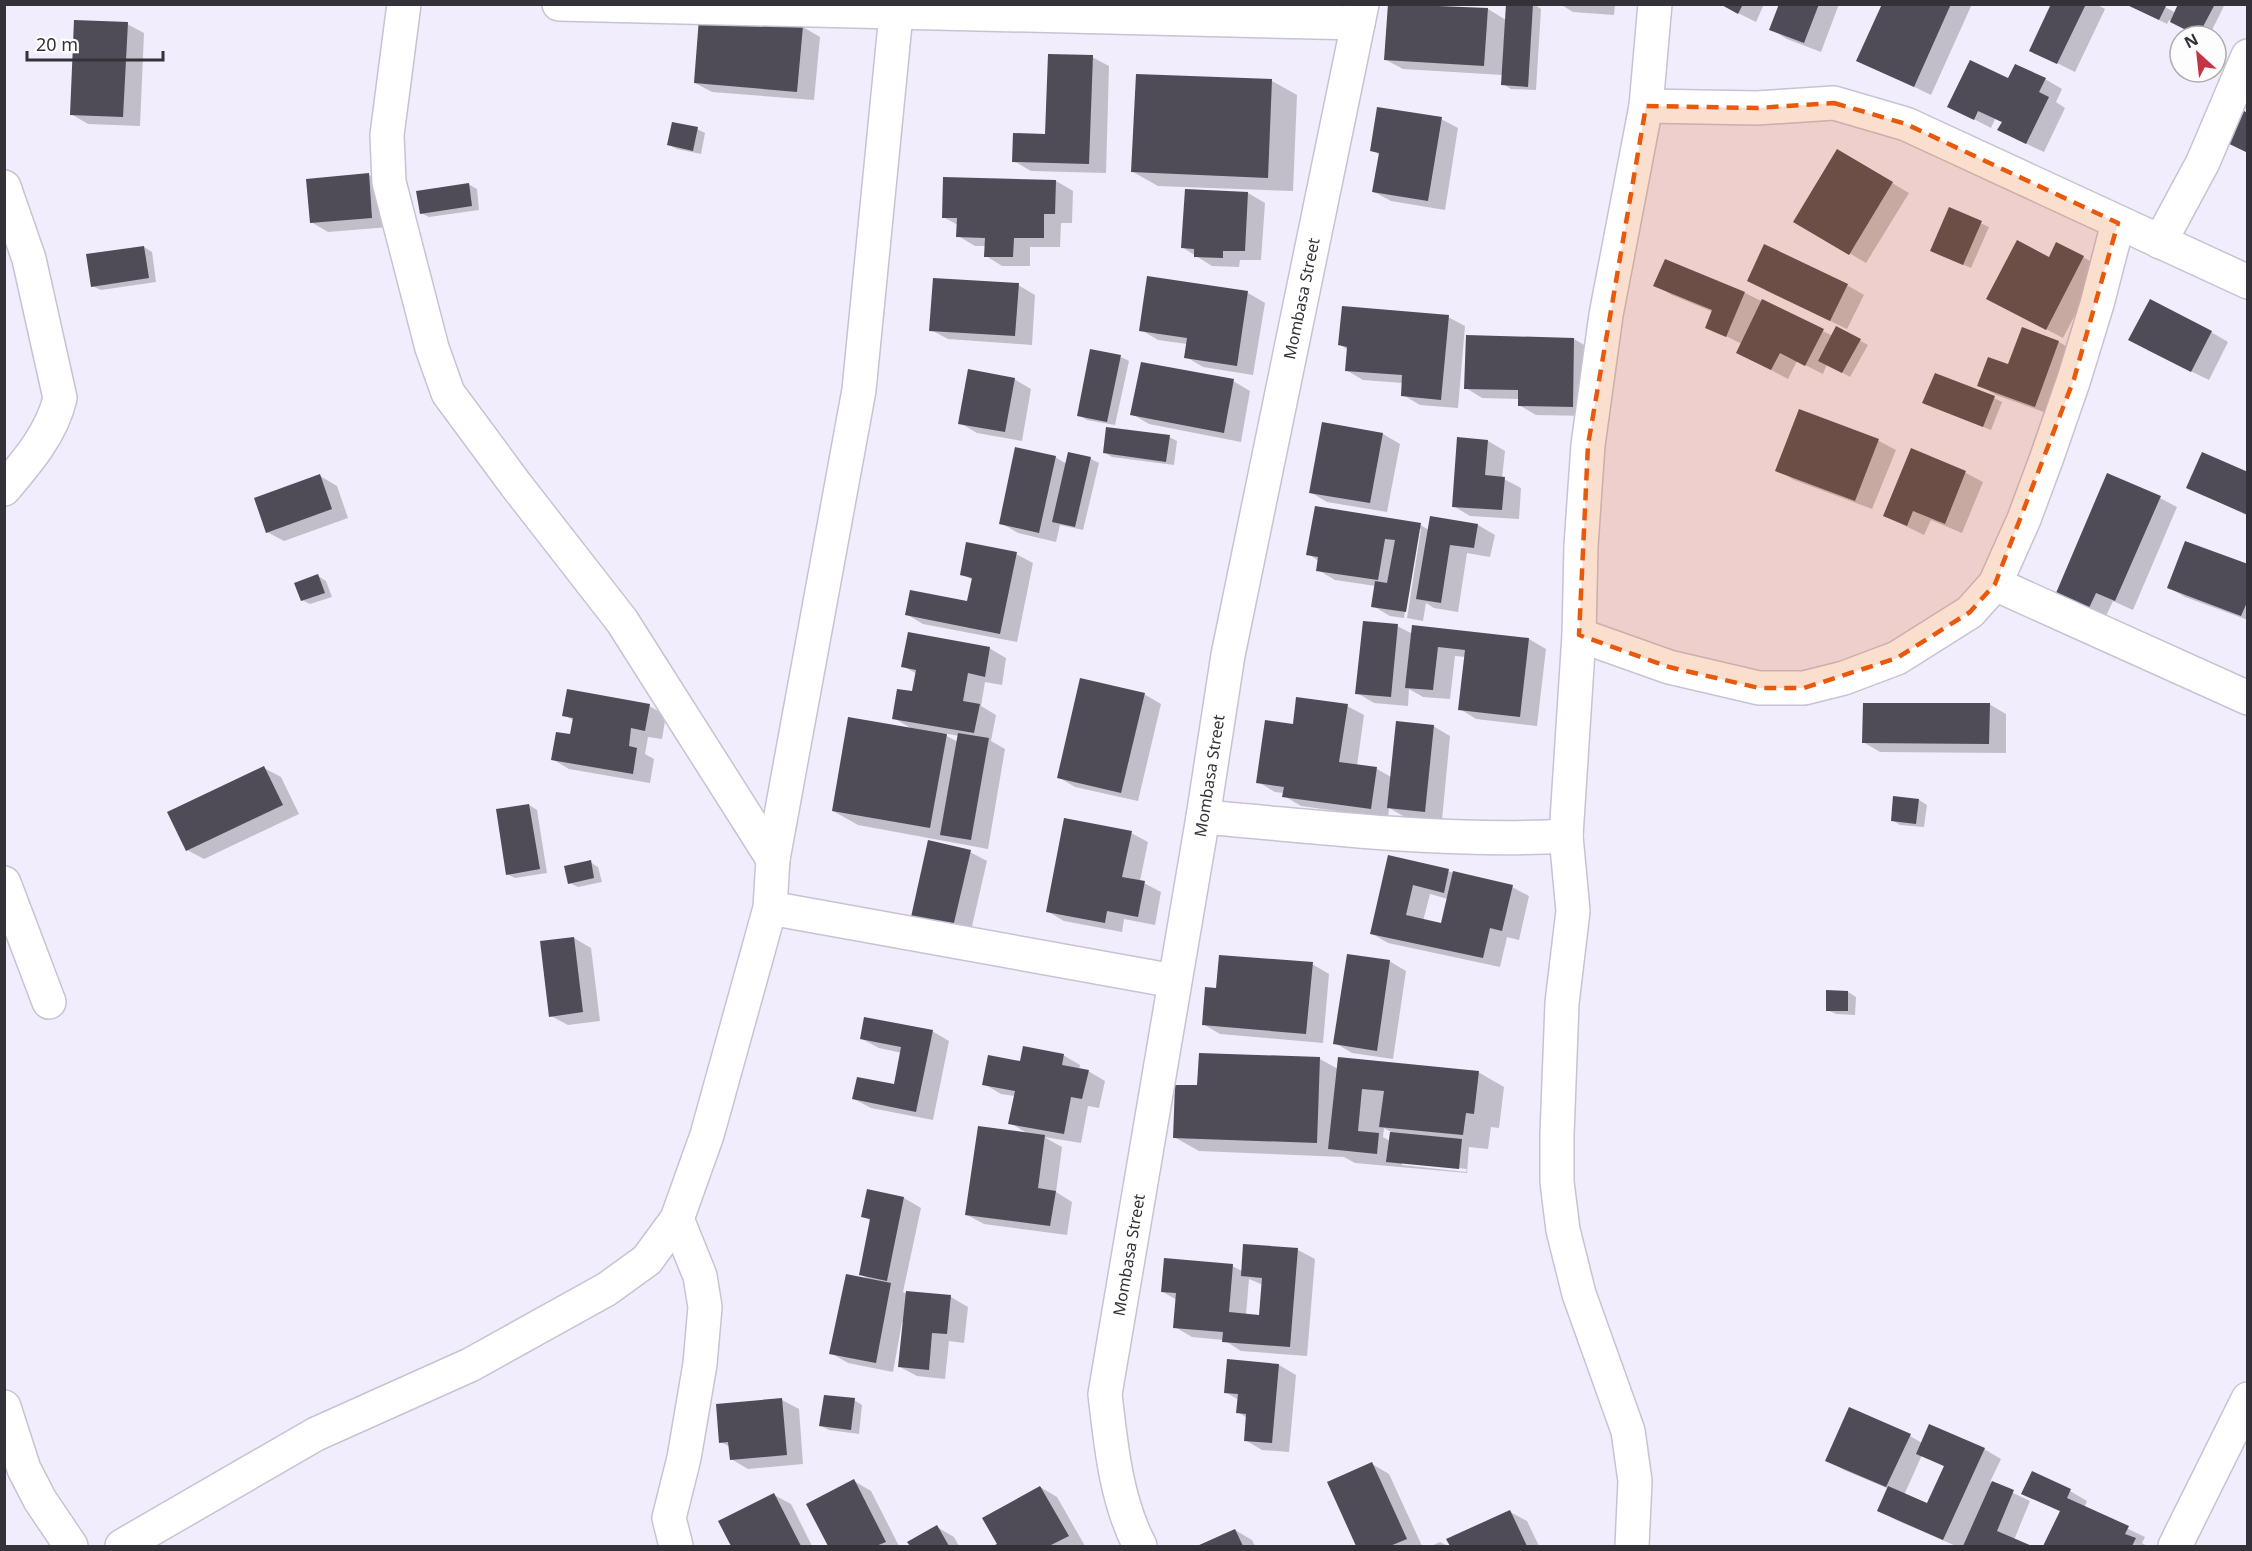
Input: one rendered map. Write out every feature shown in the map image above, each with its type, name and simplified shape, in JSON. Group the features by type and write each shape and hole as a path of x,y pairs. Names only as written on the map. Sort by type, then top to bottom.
{"street":[{"path":"404,4 387,135 389,182 432,348 448,393 622,621 773,859"},
{"path":"559,4 1360,14"},
{"path":"1632,1546 1635,1481 1628,1431 1579,1294 1563,1230 1557,1182 1557,1135 1562,1003 1573,911 1566,836 1588,446 1606,315 1646,106 1655,4"},
{"path":"122,1546 159,1535 316,1434 470,1365 607,1289 647,1260 677,1219 707,1135 770,908 773,859 859,390 896,8"},
{"name":"Mombasa Street","path":"1140,1546 1129,1526 1112,1458 1105,1394 1203,817 1228,655 1360,14"},
{"path":"2160,243 2204,162 2247,56"},
{"path":"1646,106 1757,108 1834,103 1906,124 2247,282"},
{"path":"4,187 29,259 60,398 56,414 40,443 4,489"},
{"path":"1579,635 1669,667 1759,688 1804,688 1844,678 1897,658 1970,612 1995,584 2024,519 2074,379 2097,304 2118,222"},
{"path":"1995,584 2247,698"},
{"path":"1203,817 1444,838 1513,839 1566,836"},
{"path":"4,883 49,1002"},
{"path":"770,908 1174,981"},
{"path":"676,1546 669,1518 684,1458 700,1364 705,1307 700,1276 677,1219"},
{"path":"2175,1546 2247,1399"},
{"path":"4,1407 24,1469 40,1500 70,1546"}],"highlighted area":[{"path":"1834,103 1906,124 2118,223 2074,379 1995,584 1970,612 1897,658 1804,688 1759,688 1669,667 1579,635 1588,445 1646,106 1757,108"}],"building":[{"path":"1388,4 1488,8 1484,66 1384,60"},
{"path":"1506,4 1533,4 1528,87 1501,85"},
{"path":"1720,4 1743,4 1738,14"},
{"path":"1779,4 1819,4 1804,43 1769,30"},
{"path":"1882,4 1951,4 1914,87 1856,61"},
{"path":"2051,4 2086,4 2057,64 2029,51"},
{"path":"2125,4 2163,4 2166,6 2159,20"},
{"path":"2178,4 2215,4 2204,24 2170,22"},
{"path":"699,18 803,26 797,92 694,83"},
{"path":"74,20 128,22 123,117 70,115"},
{"path":"1048,54 1093,55 1089,164 1012,162 1013,133 1045,134"},
{"path":"1970,60 2008,78 2015,64 2046,78 2039,92 2049,97 2026,144 1997,130 2002,122 1978,111 1974,120 1947,107"},
{"path":"1136,74 1272,79 1268,178 1131,172"},
{"path":"1377,107 1442,117 1428,201 1372,192 1379,153 1370,151"},
{"path":"2236,107 2248,113 2248,153 2219,139"},
{"path":"672,122 698,127 693,151 667,145"},
{"path":"1837,149 1893,182 1849,255 1793,222"},
{"path":"369,173 372,218 310,223 306,179"},
{"path":"943,177 1056,180 1055,214 1044,214 1044,238 1014,238 1013,257 984,257 985,238 956,237 957,218 942,218"},
{"path":"469,183 472,206 420,214 416,191"},
{"path":"1185,189 1248,192 1245,251 1223,251 1223,258 1194,257 1194,249 1181,248"},
{"path":"1949,207 1982,221 1963,265 1930,251"},
{"path":"2017,240 2049,257 2056,242 2084,256 2046,330 1986,299"},
{"path":"1764,244 1848,284 1830,321 1747,281"},
{"path":"144,246 149,278 91,287 86,254"},
{"path":"1665,259 1745,292 1726,337 1705,328 1712,310 1653,286"},
{"path":"1147,276 1248,291 1237,366 1184,358 1187,338 1139,331"},
{"path":"933,278 1019,283 1015,336 929,331"},
{"path":"1762,299 1824,329 1805,366 1780,353 1771,370 1736,353"},
{"path":"2150,299 2212,331 2191,372 2128,340"},
{"path":"1342,306 1449,315 1441,400 1401,396 1402,375 1345,371 1347,347 1338,345"},
{"path":"1836,326 1861,339 1842,373 1818,361"},
{"path":"2022,327 2059,341 2035,407 1977,386 1988,357 2008,364"},
{"path":"1466,335 1574,338 1573,407 1518,406 1518,390 1464,389"},
{"path":"1090,349 1121,355 1107,422 1077,416"},
{"path":"1141,362 1234,379 1224,433 1130,415"},
{"path":"968,369 1015,378 1005,432 958,424"},
{"path":"1935,373 1995,396 1983,427 1922,403"},
{"path":"1799,409 1879,439 1855,501 1775,471"},
{"path":"1322,422 1383,433 1370,503 1309,493"},
{"path":"1106,427 1170,435 1166,462 1103,453"},
{"path":"1457,437 1488,440 1485,475 1505,477 1502,510 1452,507"},
{"path":"1015,447 1056,456 1039,533 999,524"},
{"path":"1911,448 1966,471 1945,524 1913,511 1907,526 1883,516"},
{"path":"1068,452 1091,457 1075,527 1052,522"},
{"path":"2202,452 2248,472 2248,515 2186,488"},
{"path":"2107,473 2161,496 2115,601 2096,593 2089,608 2056,593"},
{"path":"320,474 332,509 266,533 254,498"},
{"path":"1315,506 1421,523 1406,612 1371,607 1375,581 1387,583 1395,540 1385,539 1378,580 1316,571 1318,557 1306,555"},
{"path":"1430,516 1478,524 1474,548 1450,545 1441,603 1416,599"},
{"path":"2185,541 2248,564 2248,600 2241,616 2167,588"},
{"path":"966,542 1017,552 1000,634 905,615 910,590 967,601 972,578 960,575"},
{"path":"318,574 325,593 301,601 294,583"},
{"path":"1363,621 1398,624 1391,697 1355,694"},
{"path":"1412,625 1529,638 1520,717 1458,710 1465,650 1438,647 1433,690 1405,688"},
{"path":"908,632 990,647 985,677 968,673 963,701 980,704 974,733 892,719 897,689 912,691 916,670 901,667"},
{"path":"1080,678 1145,693 1121,793 1057,778"},
{"path":"567,689 650,704 645,731 631,728 629,746 637,748 633,774 551,760 556,732 570,734 573,718 562,716"},
{"path":"1296,697 1348,704 1339,762 1377,767 1371,809 1282,797 1284,787 1256,783 1265,720 1293,724"},
{"path":"1863,703 1990,703 1989,744 1862,743"},
{"path":"848,717 947,734 930,828 832,811"},
{"path":"1396,721 1434,725 1425,812 1387,808"},
{"path":"958,733 989,738 971,840 940,835"},
{"path":"264,766 283,805 186,851 167,812"},
{"path":"1893,796 1919,799 1916,824 1891,821"},
{"path":"529,804 540,869 506,875 496,809"},
{"path":"1064,818 1132,831 1122,877 1145,881 1138,917 1107,911 1105,923 1046,912"},
{"path":"928,840 971,850 953,927 911,917"},
{"path":"1388,855 1449,869 1444,893 1413,885 1406,915 1441,923 1453,871 1513,885 1502,931 1490,928 1483,958 1370,934"},
{"path":"591,860 594,878 568,884 564,866"},
{"path":"574,937 583,1012 549,1017 540,941"},
{"path":"1347,954 1390,960 1377,1051 1333,1044"},
{"path":"1219,955 1313,962 1306,1034 1202,1025 1205,987 1216,988"},
{"path":"1826,990 1848,991 1848,1011 1826,1011"},
{"path":"864,1017 933,1030 916,1112 852,1099 857,1077 894,1084 901,1047 860,1039"},
{"path":"1023,1046 1064,1054 1062,1065 1089,1070 1082,1099 1071,1097 1064,1134 1008,1124 1015,1091 982,1085 988,1055 1020,1061"},
{"path":"1199,1053 1320,1057 1317,1143 1173,1138 1175,1085 1197,1085"},
{"path":"1338,1057 1479,1071 1474,1114 1466,1113 1463,1135 1379,1127 1384,1091 1362,1089 1358,1131 1379,1133 1377,1154 1328,1149"},
{"path":"978,1126 1045,1135 1038,1188 1056,1191 1050,1226 965,1215"},
{"path":"1390,1132 1462,1139 1459,1169 1386,1162"},
{"path":"867,1189 904,1197 887,1281 859,1275 870,1219 861,1217"},
{"path":"1243,1244 1298,1248 1290,1347 1222,1342 1223,1332 1173,1328 1176,1293 1161,1292 1164,1258 1233,1264 1229,1312 1259,1315 1262,1278 1241,1276"},
{"path":"846,1274 891,1283 876,1363 829,1354"},
{"path":"906,1291 951,1295 947,1334 932,1333 929,1370 898,1367"},
{"path":"1227,1359 1279,1364 1272,1443 1244,1441 1246,1414 1236,1413 1238,1394 1224,1393"},
{"path":"824,1395 855,1398 851,1430 819,1426"},
{"path":"782,1398 787,1455 730,1460 728,1442 719,1443 716,1404"},
{"path":"1849,1407 1911,1434 1886,1487 1825,1461"},
{"path":"1929,1424 1985,1448 1943,1540 1877,1511 1888,1486 1927,1503 1944,1466 1916,1454"},
{"path":"1372,1462 1407,1539 1390,1546 1356,1546 1327,1482"},
{"path":"2032,1471 2071,1489 2067,1498 2129,1526 2125,1534 2136,1538 2132,1546 2043,1546 2060,1511 2021,1494"},
{"path":"854,1479 886,1542 876,1546 828,1546 806,1504"},
{"path":"1992,1481 2014,1490 1997,1531 2032,1546 1963,1546"},
{"path":"1040,1486 1069,1536 1049,1546 993,1546 997,1544 982,1518"},
{"path":"774,1493 801,1546 731,1546 718,1521"},
{"path":"1510,1510 1527,1546 1450,1546 1446,1539"},
{"path":"937,1525 949,1546 910,1546 907,1542"},
{"path":"1235,1529 1243,1546 1197,1546"}]}
